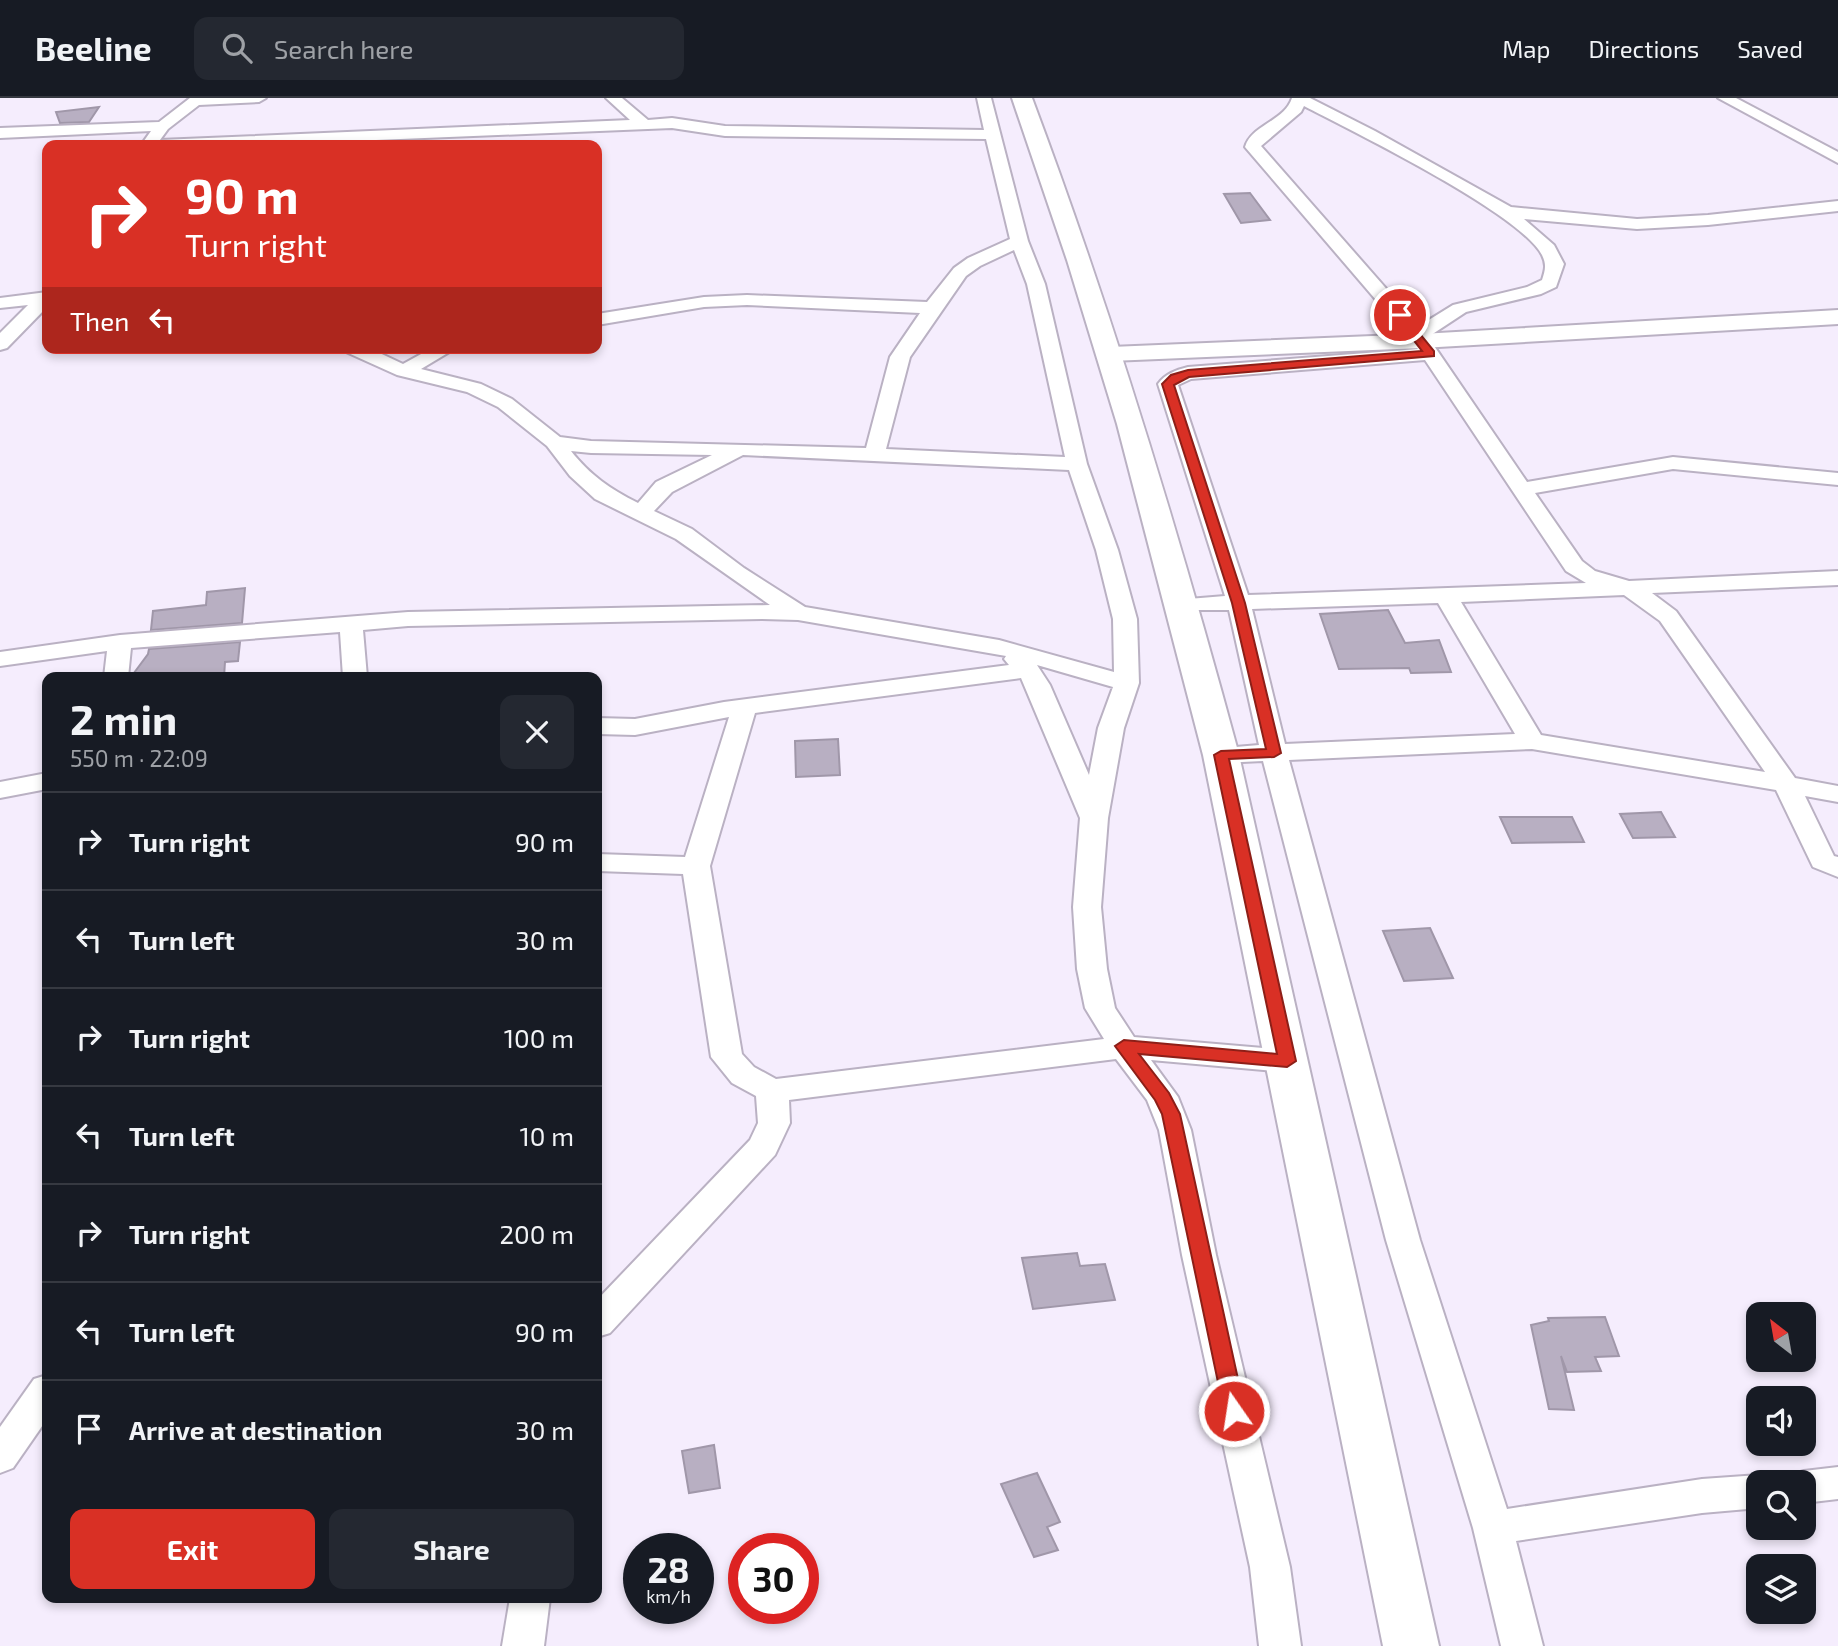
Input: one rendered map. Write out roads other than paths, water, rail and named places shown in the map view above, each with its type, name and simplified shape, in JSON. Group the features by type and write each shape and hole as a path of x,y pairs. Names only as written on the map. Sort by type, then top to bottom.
{"main road":[{"path":"1022,98 1111,354 1184,605 1221,755 1411,1646"}],"street":[{"path":"152,140 163,127 197,99 259,98"},
{"path":"613,98 644,124"},
{"path":"984,98 1019,241 1035,284 1077,464 1118,585 1125,619 1128,683 1111,728 1094,818 1087,907 1092,969 1100,1008 1162,1097 1175,1130 1199,1255 1269,1567 1280,1646"},
{"path":"1423,344 1440,317 1454,310 1544,288 1550,284 1555,264 1541,241 1507,212 1370,134 1299,98 1296,109 1254,142 1253,147 1423,344 1580,572 1601,582 1630,588 1668,616 1786,783 1823,861 1838,868"},
{"path":"1725,98 1838,158"},
{"path":"257,140 672,123 725,131 995,135"},
{"path":"0,133 163,127"},
{"path":"495,140 497,129"},
{"path":"1541,241 1637,224 1721,219 1838,206"},
{"path":"1507,212 1637,224"},
{"path":"874,456 900,357 932,308 960,272 974,262 1019,241"},
{"path":"0,303 42,299"},
{"path":"602,318 715,302 932,308"},
{"path":"0,344 42,303"},
{"path":"1111,354 1423,344 1838,317"},
{"path":"1423,344 1188,373 1175,377 1168,384 1239,603 1274,753 1403,1240 1493,1528 1522,1646"},
{"path":"366,354 404,371 451,380 505,403 554,442 587,483 692,539 736,573 798,614"},
{"path":"404,371 436,354"},
{"path":"554,442 591,447 739,449 1077,464"},
{"path":"640,513 664,487 739,449"},
{"path":"1522,489 1673,463 1838,479"},
{"path":"1184,605 1838,578"},
{"path":"1446,596 1532,741"},
{"path":"0,659 120,642 408,619 726,611 798,614 999,647 1128,683"},
{"path":"351,624 355,672"},
{"path":"117,672 120,642"},
{"path":"999,647 1028,670 1038,685 1094,818"},
{"path":"602,726 635,727 744,709 1028,670"},
{"path":"744,709 696,866 727,1057 743,1074 772,1091 1124,1046 1287,1061"},
{"path":"1221,755 1532,741 1838,794"},
{"path":"0,790 42,782"},
{"path":"602,863 696,866"},
{"path":"602,1318 762,1147 774,1123 772,1091"},
{"path":"0,1457 42,1397"},
{"path":"1816,1485 1838,1483"},
{"path":"1493,1528 1702,1496 1746,1492"},
{"path":"523,1646 529,1603"}]}
